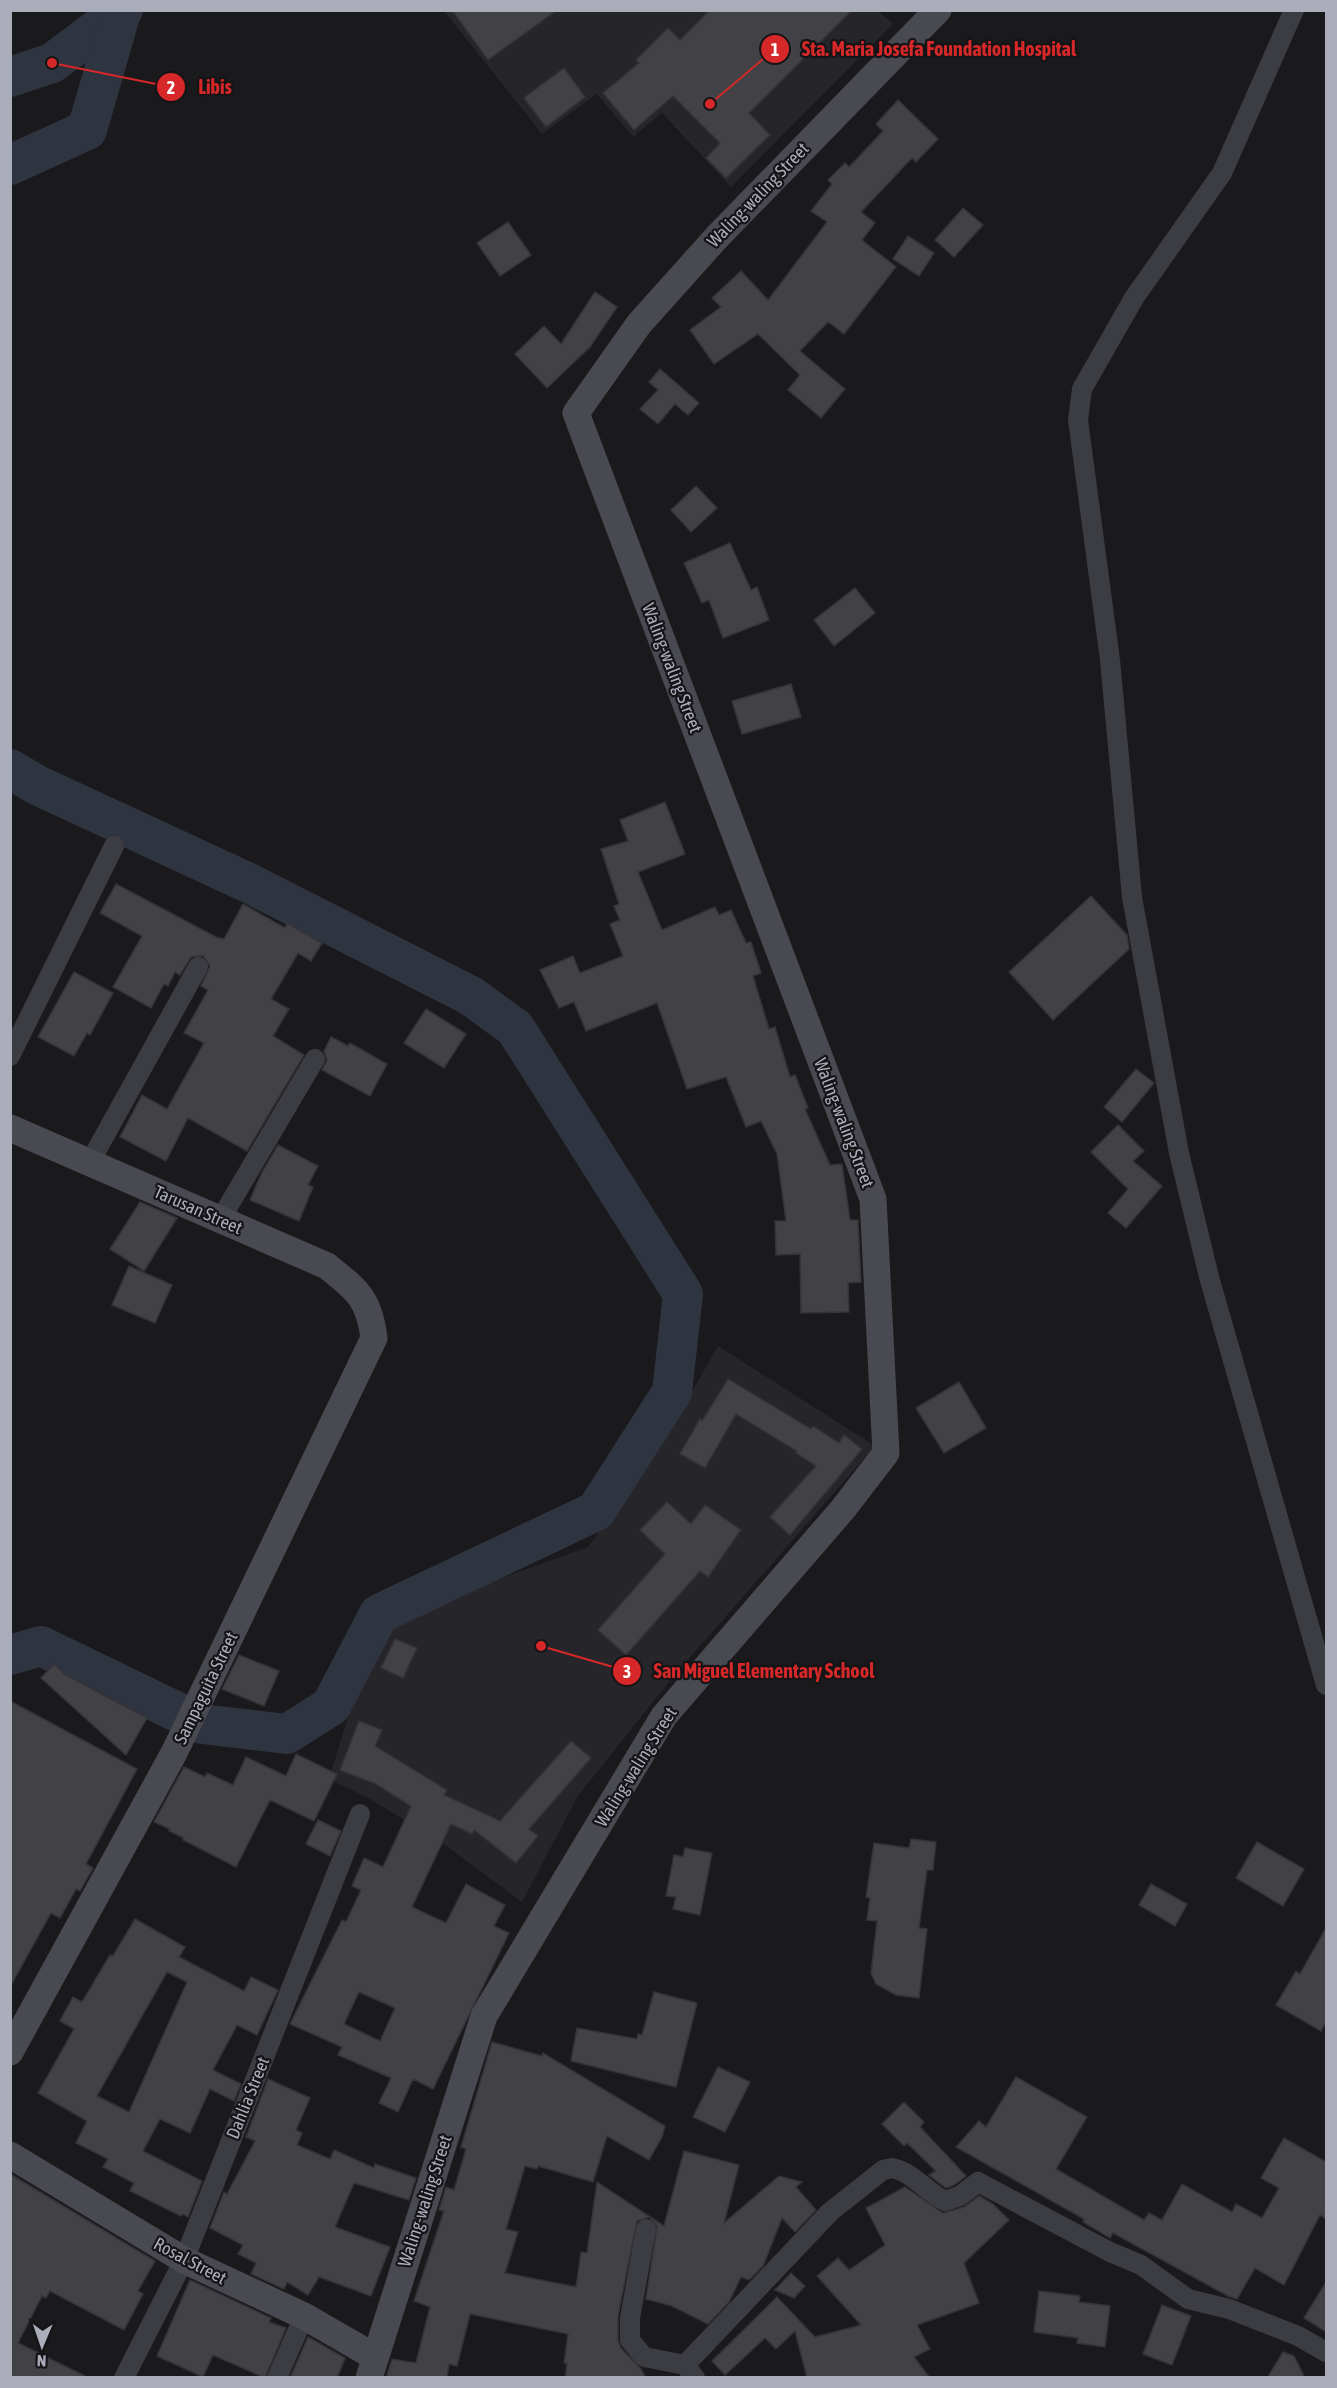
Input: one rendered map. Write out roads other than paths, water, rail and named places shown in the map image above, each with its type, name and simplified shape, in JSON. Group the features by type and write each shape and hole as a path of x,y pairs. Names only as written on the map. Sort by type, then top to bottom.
{"street":[{"name":"Waling-waling Street","path":"372,2367 484,2016 664,1716 843,1509 886,1453 873,1199 576,413 639,324 717,237 938,10"},
{"path":"1294,10 1222,173 1134,298 1082,389 1078,420 1110,660 1132,897 1179,1153 1209,1276 1326,1685"},
{"path":"10,1056 114,846"},
{"path":"90,1161 198,967"},
{"path":"220,1220 315,1059"},
{"name":"Tarusan Street","path":"10,1128 327,1266 354,1287 371,1313"},
{"name":"Sampaguita Street","path":"10,2052 190,1720 374,1338 371,1313"},
{"name":"Dahlia Street","path":"124,2378 184,2260 360,1814"},
{"name":"Rosal Street","path":"10,2155 184,2260 304,2316 372,2367"},
{"path":"646,2229 630,2318 630,2340 644,2357 690,2371 830,2212 883,2170 892,2168 914,2178 935,2196 945,2201 960,2196 978,2182 1110,2252 1141,2265 1188,2299 1229,2309 1298,2336 1326,2352"},
{"path":"277,2378 304,2316"}],"waterway":[{"path":"10,77 52,63 123,10"},
{"path":"10,165 87,130 121,12"},
{"path":"10,769 37,785 251,884 471,996 515,1028 683,1294 672,1392 596,1511 379,1614 331,1706 287,1734 202,1724 41,1646 10,1655"}],"place":[{"name":"Libis","path":"52,63"},
{"name":"Sta. Maria Josefa Foundation Hospital","path":"710,104"},
{"name":"San Miguel Elementary School","path":"541,1646"}]}
